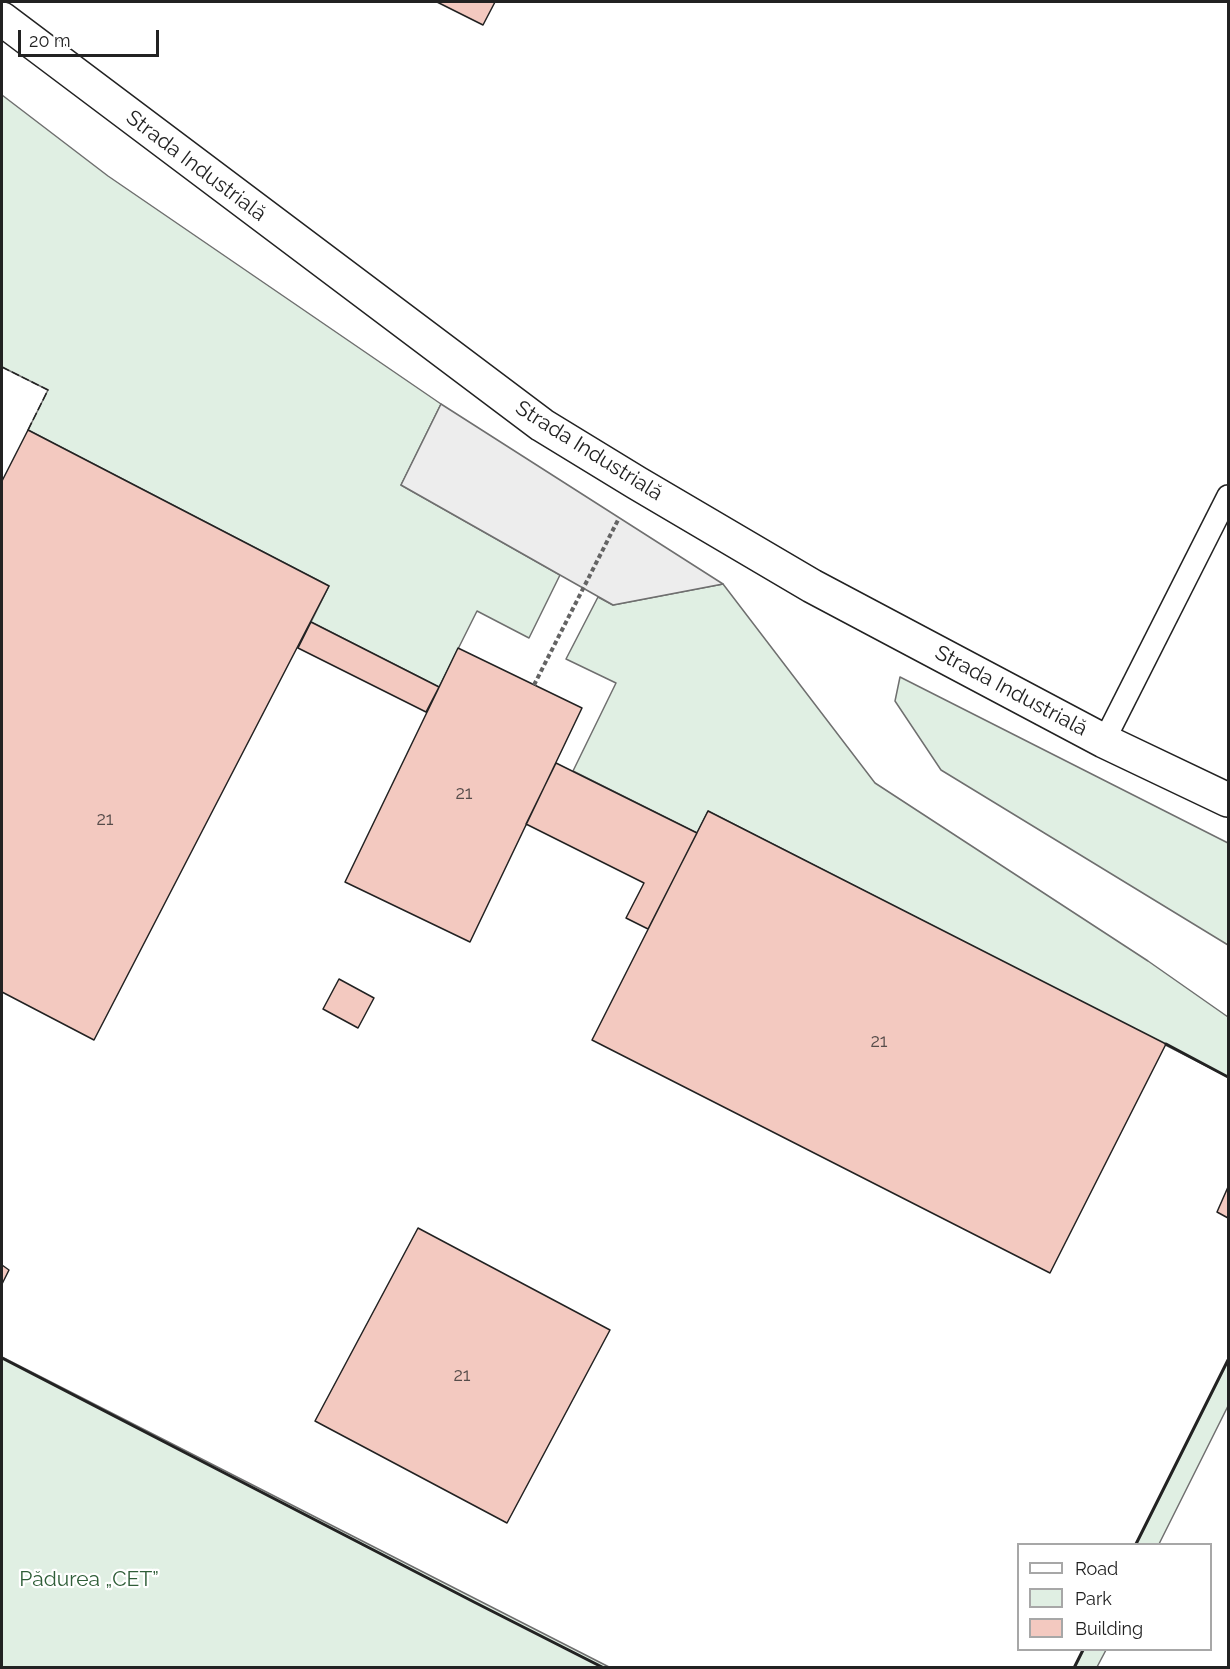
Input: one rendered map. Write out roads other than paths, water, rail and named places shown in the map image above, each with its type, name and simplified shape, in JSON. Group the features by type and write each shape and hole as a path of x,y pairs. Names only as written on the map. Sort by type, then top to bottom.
{"street":[{"name":"Strada Industrială","path":"2,19 542,425 812,586 1104,741 1228,800"}],"lane":[{"path":"1104,741 1228,496"}],"park label":[{"name":"Pădurea „CET”","path":"89,1580"}]}
